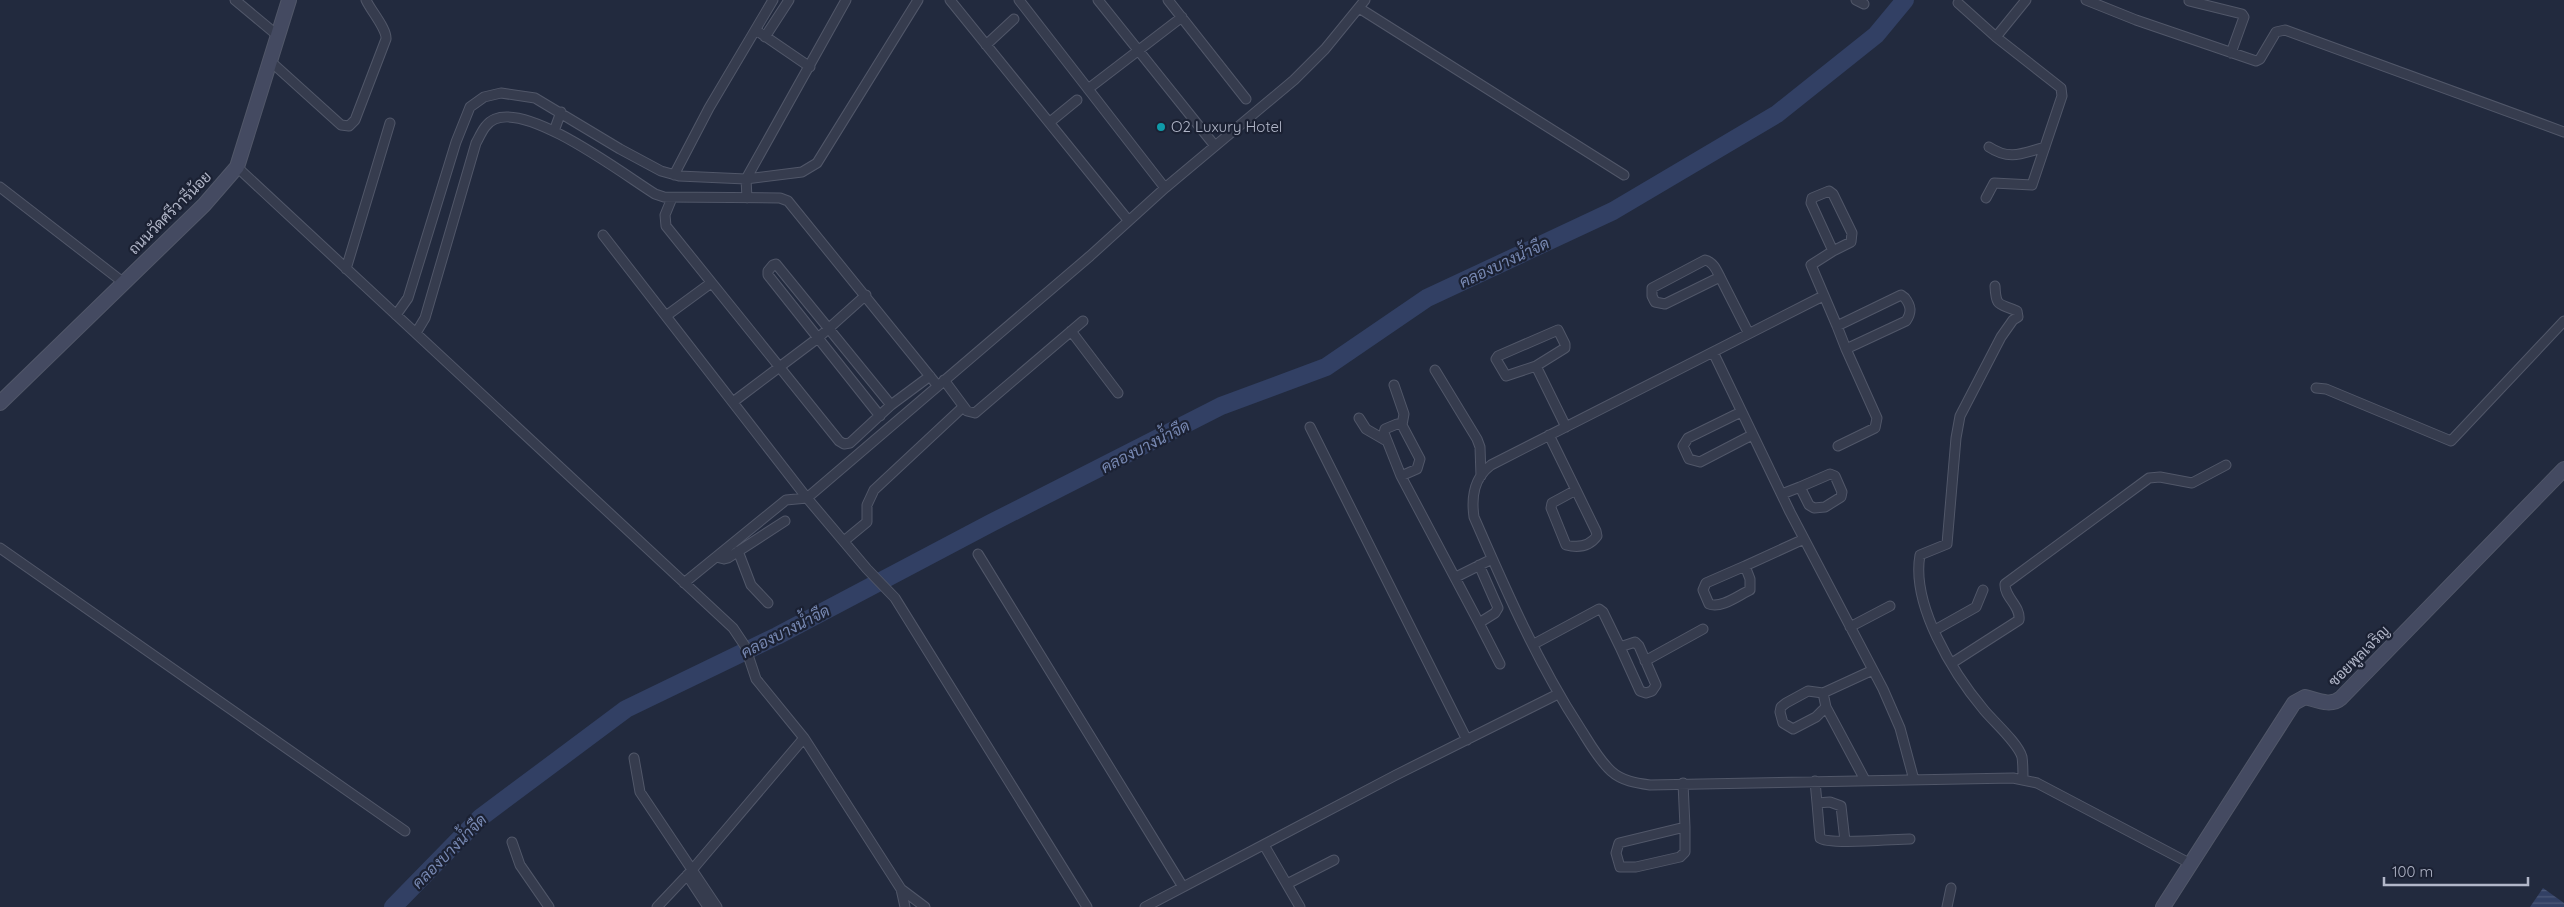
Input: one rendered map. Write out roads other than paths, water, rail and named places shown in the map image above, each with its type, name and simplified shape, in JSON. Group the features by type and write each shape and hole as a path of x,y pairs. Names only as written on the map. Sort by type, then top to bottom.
{"street":[{"path":"235,0 277,35"},
{"name":"ถนนวัดศรีวารีน้อย","path":"0,403 204,205 237,167 245,147 269,60 289,0"},
{"path":"269,60 341,126 349,126 355,120 386,39 384,28 374,18 366,0"},
{"path":"674,175 709,108 774,0"},
{"path":"765,37 789,0"},
{"path":"747,198 746,179 846,0"},
{"path":"396,315 408,298 456,142 470,107 489,95 501,93 535,98 620,149 661,171 674,175 746,179 802,172 817,163 918,0"},
{"path":"950,0 1128,220"},
{"path":"1019,0 1165,188"},
{"path":"1098,0 1215,146"},
{"path":"1168,0 1246,99"},
{"path":"1996,36 2026,0"},
{"path":"2086,0 2136,20 2256,61 2260,59 2276,32 2285,30 2564,132"},
{"path":"2189,1 2242,14 2244,17 2231,53"},
{"path":"1958,3 2061,88 2062,96 2032,184 1994,183 1986,198"},
{"path":"684,583 789,498 807,498 1090,256 1165,188 1294,80 1325,50 1362,4 1624,175"},
{"path":"1088,89 1182,17"},
{"path":"986,45 1014,19"},
{"path":"756,30 810,66"},
{"path":"1050,122 1077,100"},
{"path":"554,131 561,112"},
{"path":"416,333 426,318 476,143 483,130 493,120 504,116 516,117 554,131 655,194 672,198 780,198 788,201 930,376 941,382 967,411 975,413 1083,321"},
{"path":"346,268 390,123"},
{"path":"1989,147 1997,152 2012,156 2045,147"},
{"path":"237,167 733,628 745,646 756,679 775,705 804,738 901,889 925,907"},
{"path":"0,187 124,283"},
{"path":"1833,251 1811,203 1812,198 1824,192 1833,194 1852,233 1851,242 1811,265 1878,424 1876,428 1838,446"},
{"path":"672,198 665,215 666,226 779,367 844,444 850,443 891,405 930,376"},
{"path":"603,235 807,498 867,569 895,598 1088,907"},
{"path":"1720,277 1665,304 1659,304 1652,296 1652,288 1655,285 1705,260 1715,267 1748,332"},
{"path":"880,416 768,275 768,271 773,265 776,264 891,405"},
{"path":"666,316 711,283"},
{"path":"1995,286 1998,305 2017,311 2018,316 2001,337 1960,416 1956,438 1947,544 1920,555 1920,587 1928,617 1952,663 1982,708 2022,756 2022,780"},
{"path":"733,402 828,330 866,295"},
{"path":"1836,326 1901,295 1909,303 1911,314 1906,321 1846,349"},
{"path":"1823,296 1748,332 1713,352 1549,435 1492,465 1481,476 1474,491 1472,502 1474,516 1492,558 1558,694 1593,748 1610,770 1619,777 1631,782 1650,785 2013,778 2038,783 2191,864"},
{"path":"2316,388 2326,389 2451,441 2564,321"},
{"path":"1558,330 1565,348 1536,366 1506,376 1496,359 1498,356 1558,330"},
{"path":"1071,331 1118,393"},
{"path":"1713,352 1752,435 1900,728 1914,780"},
{"path":"1536,366 1566,427"},
{"path":"1435,370 1477,439 1480,447 1481,476"},
{"path":"1394,385 1403,408 1402,425 1420,459 1417,469 1402,476"},
{"path":"844,541 867,522 867,505 874,490 963,407"},
{"path":"1741,412 1688,438 1683,446 1689,459 1700,462 1752,435"},
{"path":"1358,418 1366,429 1385,440"},
{"path":"1402,425 1398,424 1385,429 1385,440 1500,664"},
{"path":"1310,427 1467,740"},
{"path":"1549,435 1576,490 1596,531 1597,536 1587,545 1576,548 1566,545 1552,508 1552,503 1576,490"},
{"path":"1952,663 2019,620 2019,612 2004,589 2004,584 2067,536 2149,478 2154,476 2192,483 2226,465"},
{"name":"ซอยพูลเจริญ","path":"2162,907 2294,703 2304,697 2329,703 2337,702 2342,698 2564,469"},
{"path":"1782,494 1830,474 1835,476 1842,492 1841,497 1825,507 1814,508 1809,505 1800,487"},
{"path":"716,556 724,559 786,521"},
{"path":"1745,566 1750,579 1750,590 1720,605 1709,604 1703,590 1706,583 1804,539"},
{"path":"0,548 405,831"},
{"path":"738,551 751,585 768,603"},
{"path":"978,554 1183,888"},
{"path":"1456,577 1492,558"},
{"path":"1479,565 1498,608 1495,613 1479,623"},
{"path":"1935,630 1976,607 1983,590"},
{"path":"1850,627 1890,606"},
{"path":"1534,644 1599,609 1603,612 1640,691 1646,693 1652,691 1656,685 1637,643 1634,642 1620,647"},
{"path":"1645,661 1703,629"},
{"path":"1826,707 1816,717 1793,729 1788,728 1780,718 1781,707 1808,691 1823,693 1872,670"},
{"path":"1823,693 1826,707 1865,780"},
{"path":"1145,907 1558,694"},
{"path":"657,907 689,873 804,738"},
{"path":"634,758 640,792 708,907"},
{"path":"1815,782 1820,838 1824,841 1910,839"},
{"path":"1683,784 1686,846 1685,852 1680,857 1645,865 1620,867 1616,853 1619,843 1685,827"},
{"path":"1817,803 1830,802 1841,806 1845,841"},
{"path":"512,842 520,865 548,907"},
{"path":"1264,845 1300,907"},
{"path":"1287,884 1334,860"},
{"path":"689,873 717,907"},
{"path":"1947,907 1951,888"},
{"path":"901,889 904,907"}],"water":[{"path":"2543,888 2564,903 2564,907 2530,907"}],"waterway":[{"name":"คลองบางน้ำจืด","path":"393,907 480,818 626,709 777,636 991,523 1221,406 1326,367 1427,298 1613,211 1777,114 1876,35 1905,0"}],"place":[{"name":"O2 Luxury Hotel","path":"1161,127"}]}
